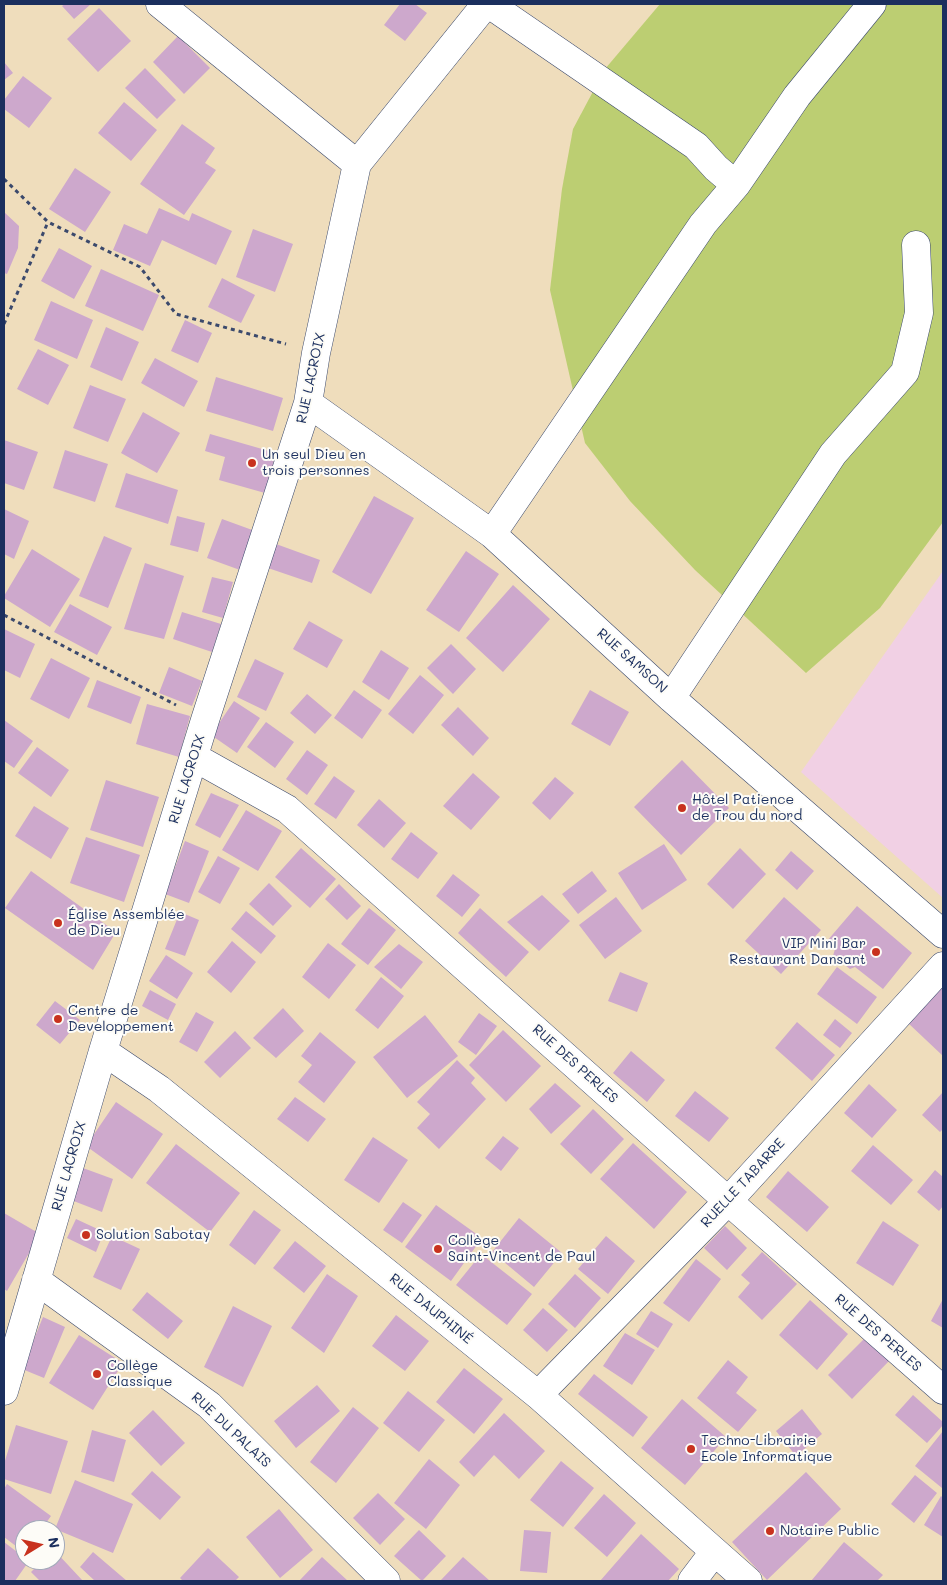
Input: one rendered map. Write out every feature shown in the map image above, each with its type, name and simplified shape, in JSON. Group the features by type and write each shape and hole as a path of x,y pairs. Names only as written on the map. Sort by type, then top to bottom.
{"street":[{"path":"160,4 357,164 488,4 696,146 716,168 736,185"},
{"path":"492,534 703,224 736,185 797,96 872,4"},
{"name":"RUE LACROIX","path":"4,1391 13,1324 36,1280 103,1051 205,720 308,403 316,353 357,164"},
{"path":"671,698 834,454 905,372 919,313 916,244"},
{"name":"RUE SAMSON","path":"308,403 492,534 671,698 943,934"},
{"name":"RUE DES PERLES","path":"194,756 287,809 943,1390"},
{"name":"RUELLE TABARRE","path":"538,1395 728,1201 943,966"},
{"name":"RUE DAUPHINÉ","path":"103,1051 159,1089 538,1395 748,1581"},
{"name":"RUE DU PALAIS","path":"36,1280 209,1405 386,1581"},
{"path":"692,1581 714,1552"}],"path":[{"path":"4,179 48,222 140,266 176,314 316,353"},
{"path":"4,324 48,222"},
{"path":"4,615 205,720"}],"shaded area":[{"path":"943,571 943,898 801,772"}],"green space":[{"path":"660,4 943,4 943,522 880,608 806,673 695,570 630,501 585,443 550,290 562,189 573,129 605,69"}],"building":[{"path":"65,4 91,4 74,19 62,6"},
{"path":"400,4 415,4 427,13 405,41 384,25"},
{"path":"99,8 131,41 98,72 67,39"},
{"path":"178,36 210,68 184,94 153,62"},
{"path":"4,62 13,73 4,80"},
{"path":"145,68 176,100 157,119 125,88"},
{"path":"23,76 52,98 29,128 4,109 4,100"},
{"path":"124,102 157,130 131,161 98,133"},
{"path":"182,124 215,148 205,163 216,170 184,215 140,184"},
{"path":"75,168 111,192 85,232 49,209"},
{"path":"159,208 189,221 192,213 232,231 216,265 162,240 150,266 113,250 124,224 147,234"},
{"path":"4,212 19,226 18,248 7,274 4,273"},
{"path":"253,229 293,244 275,292 236,277"},
{"path":"59,248 92,266 74,299 41,281"},
{"path":"101,269 159,295 143,331 85,306"},
{"path":"222,278 255,295 241,323 208,307"},
{"path":"51,301 93,320 77,359 34,340"},
{"path":"185,320 212,333 198,363 171,351"},
{"path":"106,327 139,342 122,381 90,367"},
{"path":"38,349 69,365 48,405 17,389"},
{"path":"155,358 198,381 184,407 141,383"},
{"path":"216,377 283,398 273,431 206,411"},
{"path":"90,385 126,399 108,442 73,428"},
{"path":"143,412 180,433 157,473 121,453"},
{"path":"210,434 276,453 265,493 219,480 225,457 205,451"},
{"path":"4,440 38,452 24,490 4,483"},
{"path":"65,450 108,464 95,502 53,488"},
{"path":"126,473 178,490 168,524 115,507"},
{"path":"374,496 414,518 371,594 332,572"},
{"path":"4,509 29,521 14,559 4,554"},
{"path":"177,516 205,523 198,552 170,545"},
{"path":"222,519 255,531 240,570 207,558"},
{"path":"104,536 132,548 108,608 79,596"},
{"path":"276,544 320,560 312,583 268,568"},
{"path":"32,549 80,579 50,627 4,598"},
{"path":"466,551 499,574 459,632 426,610"},
{"path":"145,563 184,576 164,639 124,629"},
{"path":"212,577 233,582 223,618 202,612"},
{"path":"513,585 550,619 503,672 466,638"},
{"path":"70,604 112,627 97,655 54,632"},
{"path":"182,612 221,624 212,652 173,639"},
{"path":"309,621 343,640 327,668 293,649"},
{"path":"4,629 35,644 20,678 4,670"},
{"path":"451,644 476,669 453,694 427,668"},
{"path":"381,650 409,668 389,700 362,682"},
{"path":"51,658 90,678 69,719 30,699"},
{"path":"255,659 284,673 266,711 237,697"},
{"path":"169,667 202,681 192,706 159,693"},
{"path":"420,675 444,695 413,734 388,714"},
{"path":"97,680 141,697 131,724 87,707"},
{"path":"354,690 382,710 362,739 334,718"},
{"path":"590,690 629,712 610,746 571,724"},
{"path":"307,694 332,715 315,734 290,713"},
{"path":"234,701 260,718 237,753 211,735"},
{"path":"147,704 190,716 179,757 136,744"},
{"path":"458,707 489,738 473,756 441,725"},
{"path":"4,720 33,741 14,768 4,761"},
{"path":"266,722 294,742 275,768 247,747"},
{"path":"37,747 69,770 51,797 18,773"},
{"path":"307,750 328,765 307,795 286,779"},
{"path":"682,760 729,808 681,855 634,807"},
{"path":"473,773 500,797 471,830 443,806"},
{"path":"334,776 355,791 336,819 314,804"},
{"path":"555,777 574,793 550,820 532,803"},
{"path":"106,780 159,797 143,847 90,830"},
{"path":"211,793 239,805 220,838 195,825"},
{"path":"379,799 406,823 384,848 357,825"},
{"path":"34,806 69,828 51,859 15,836"},
{"path":"246,810 282,831 258,871 222,850"},
{"path":"411,832 438,853 418,879 391,859"},
{"path":"86,837 140,855 124,902 70,883"},
{"path":"185,841 209,851 189,903 165,894"},
{"path":"664,844 687,880 642,910 618,873"},
{"path":"301,848 336,879 310,908 275,877"},
{"path":"740,848 766,874 733,909 707,884"},
{"path":"791,851 814,871 797,890 775,870"},
{"path":"218,856 240,868 220,904 198,892"},
{"path":"31,871 116,932 93,970 5,908"},
{"path":"592,871 607,891 578,914 562,894"},
{"path":"453,874 480,895 462,917 436,896"},
{"path":"269,883 292,906 273,926 249,904"},
{"path":"339,884 361,906 347,920 325,899"},
{"path":"542,895 570,921 539,951 507,922"},
{"path":"616,897 642,931 605,959 579,925"},
{"path":"784,897 821,930 781,974 745,941"},
{"path":"857,906 912,953 883,989 855,967 850,969 833,956 835,949 827,941"},
{"path":"369,908 396,930 368,965 341,944"},
{"path":"480,908 529,952 506,977 458,933"},
{"path":"246,911 276,936 261,954 231,929"},
{"path":"180,912 199,920 185,956 165,949"},
{"path":"232,941 256,962 231,993 207,972"},
{"path":"328,943 356,965 329,999 302,977"},
{"path":"399,944 423,962 401,989 374,967"},
{"path":"166,955 193,973 177,999 149,981"},
{"path":"837,967 877,997 857,1024 817,994"},
{"path":"620,972 648,983 637,1012 608,1001"},
{"path":"381,977 404,996 378,1029 355,1010"},
{"path":"943,981 943,1056 907,1022"},
{"path":"150,990 176,1004 168,1020 142,1006"},
{"path":"55,1001 80,1020 60,1044 36,1025"},
{"path":"283,1008 304,1031 276,1058 253,1038"},
{"path":"196,1012 214,1022 197,1052 179,1042"},
{"path":"479,1013 497,1026 476,1055 458,1042"},
{"path":"425,1015 458,1056 407,1098 373,1057"},
{"path":"835,1019 852,1033 840,1048 823,1035"},
{"path":"797,1022 835,1055 812,1081 775,1048"},
{"path":"503,1030 541,1066 506,1102 469,1065"},
{"path":"235,1031 251,1048 220,1078 204,1062"},
{"path":"320,1032 356,1062 324,1103 298,1082 312,1065 301,1056"},
{"path":"631,1051 665,1080 647,1102 613,1073"},
{"path":"457,1060 475,1078 471,1083 486,1099 439,1149 417,1128 430,1114 417,1102"},
{"path":"555,1083 581,1106 551,1134 529,1109"},
{"path":"869,1084 897,1110 872,1138 844,1113"},
{"path":"695,1091 729,1118 709,1142 675,1116"},
{"path":"943,1092 943,1129 940,1132 922,1115"},
{"path":"295,1097 326,1119 308,1142 277,1119"},
{"path":"116,1102 163,1134 132,1179 86,1146"},
{"path":"593,1109 624,1139 591,1174 560,1144"},
{"path":"503,1136 519,1148 501,1171 485,1158"},
{"path":"373,1137 408,1160 379,1203 344,1180"},
{"path":"633,1143 687,1192 654,1229 600,1179"},
{"path":"176,1144 240,1193 210,1232 146,1183"},
{"path":"873,1145 913,1180 891,1205 851,1171"},
{"path":"83,1168 113,1179 102,1212 71,1200"},
{"path":"935,1170 943,1177 943,1206 939,1211 917,1192"},
{"path":"788,1171 829,1207 807,1232 766,1197"},
{"path":"403,1202 422,1215 402,1243 383,1230"},
{"path":"436,1205 482,1238 451,1281 405,1247"},
{"path":"254,1210 281,1230 255,1265 229,1245"},
{"path":"4,1213 40,1234 7,1291 4,1289"},
{"path":"519,1218 562,1253 534,1287 492,1252"},
{"name":"Solution Sabotay","path":"76,1219 104,1232 96,1252 67,1238"},
{"path":"883,1221 919,1245 893,1286 856,1263"},
{"path":"725,1226 747,1248 727,1270 704,1248"},
{"path":"112,1236 140,1249 121,1290 93,1277"},
{"path":"606,1236 635,1261 608,1294 578,1269"},
{"path":"295,1241 326,1266 304,1293 273,1268"},
{"path":"762,1252 797,1284 762,1320 738,1297 750,1283 741,1275"},
{"path":"481,1254 532,1294 507,1325 456,1285"},
{"path":"696,1259 721,1279 689,1322 663,1303"},
{"path":"327,1274 358,1296 324,1353 291,1328"},
{"path":"575,1274 601,1298 575,1328 548,1304"},
{"path":"147,1292 183,1321 168,1339 132,1310"},
{"path":"943,1299 943,1328 931,1321"},
{"path":"810,1300 848,1334 817,1370 779,1335"},
{"path":"233,1306 272,1326 243,1387 204,1367"},
{"path":"543,1308 568,1330 547,1352 523,1330"},
{"path":"651,1311 673,1324 658,1348 636,1334"},
{"path":"396,1315 429,1341 405,1371 372,1346"},
{"path":"43,1317 65,1327 44,1378 22,1369"},
{"path":"625,1333 655,1350 632,1385 603,1366"},
{"path":"79,1335 123,1363 93,1410 49,1383"},
{"path":"865,1338 889,1361 852,1399 828,1375"},
{"path":"728,1360 748,1377 736,1393 757,1410 738,1432 697,1398"},
{"path":"464,1368 503,1399 474,1434 436,1402"},
{"path":"594,1374 648,1417 633,1437 578,1394"},
{"path":"317,1385 340,1411 296,1448 274,1421"},
{"path":"408,1391 445,1420 419,1452 383,1423"},
{"path":"913,1395 943,1422 943,1425 927,1443 895,1415"},
{"path":"682,1399 726,1437 685,1485 641,1448"},
{"path":"353,1407 379,1428 336,1483 310,1462"},
{"path":"802,1409 822,1434 796,1456 776,1431"},
{"path":"153,1410 185,1443 161,1466 129,1433"},
{"path":"504,1413 545,1451 519,1479 494,1455 474,1477 459,1462"},
{"path":"16,1425 68,1441 51,1494 4,1479 4,1464"},
{"path":"92,1430 126,1440 114,1482 81,1472"},
{"path":"943,1431 943,1486 942,1488 915,1466"},
{"path":"429,1459 460,1485 426,1529 394,1503"},
{"path":"561,1461 594,1488 563,1527 530,1500"},
{"path":"152,1471 181,1497 160,1520 131,1494"},
{"path":"806,1472 841,1509 767,1580 732,1542"},
{"path":"915,1475 937,1493 914,1523 891,1504"},
{"path":"75,1480 133,1504 113,1553 65,1533 65,1520 59,1520"},
{"path":"7,1484 51,1516 48,1520 15,1520 15,1545 4,1537 4,1489"},
{"path":"378,1493 405,1519 380,1545 353,1518"},
{"path":"604,1494 636,1523 607,1557 574,1528"},
{"path":"941,1496 943,1498 943,1537 924,1525"},
{"path":"279,1509 313,1550 280,1578 246,1537"},
{"path":"419,1530 446,1556 422,1581 394,1556"},
{"path":"524,1530 551,1532 547,1573 520,1571"},
{"path":"641,1534 679,1569 668,1581 600,1581"},
{"path":"4,1542 15,1550 15,1570 23,1570 15,1581 4,1581"},
{"path":"844,1542 883,1575 877,1581 811,1581"},
{"path":"208,1548 239,1577 235,1581 183,1581 180,1578"},
{"path":"93,1552 127,1581 95,1581 80,1567"},
{"path":"322,1557 348,1581 299,1581"},
{"path":"463,1557 490,1581 440,1581"},
{"path":"65,1562 83,1581 40,1581 31,1572 33,1570 65,1570"}],"place":[{"name":"Un seul Dieu en trois personnes","path":"252,463"},
{"name":"Hôtel Patience de Trou du nord","path":"682,808"},
{"name":"Église Assemblée de Dieu","path":"58,923"},
{"name":"VIP Mini Bar Restaurant Dansant","path":"876,952"},
{"name":"Centre de Developpement","path":"58,1019"},
{"name":"Solution Sabotay","path":"86,1235"},
{"name":"Collège Saint-Vincent de Paul","path":"438,1249"},
{"name":"Collège Classique","path":"97,1374"},
{"name":"Techno-Librairie Ecole Informatique","path":"691,1449"},
{"name":"Notaire Public","path":"770,1531"}]}
